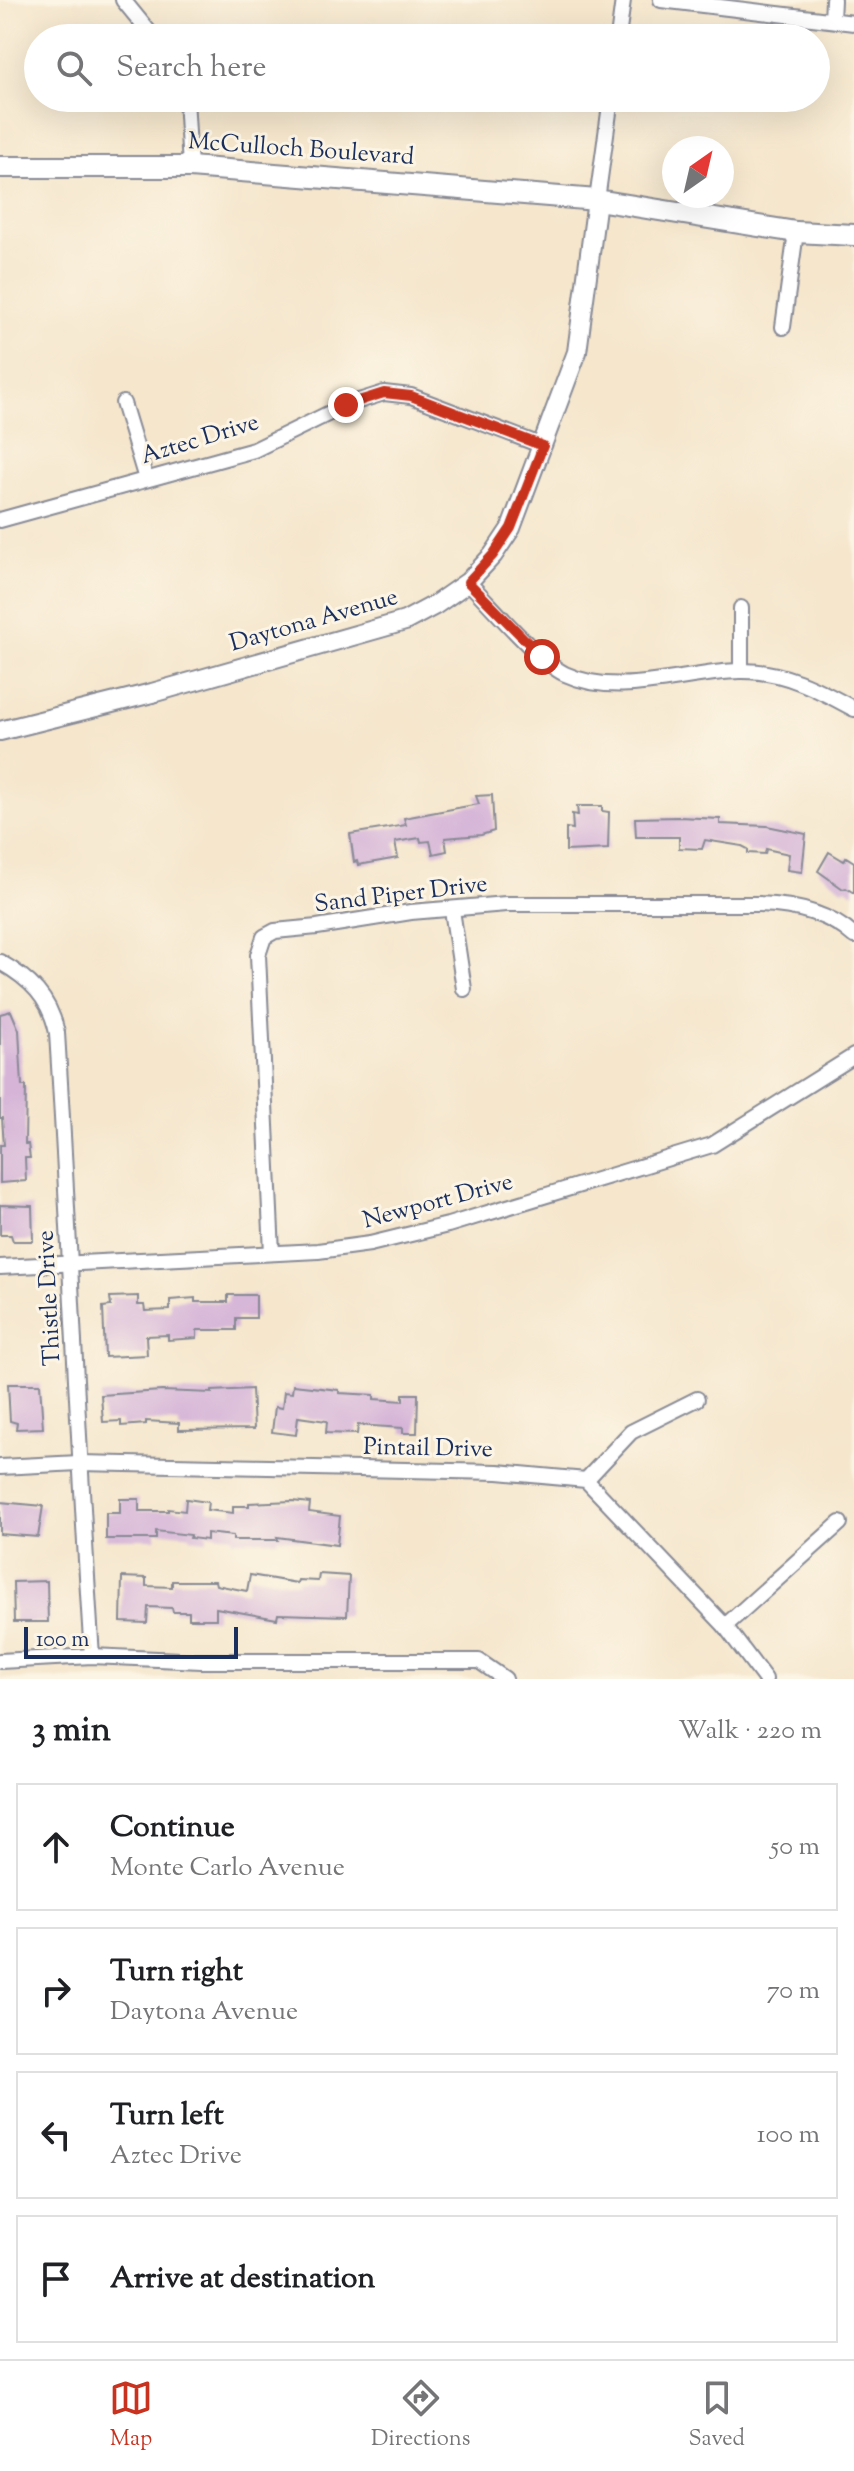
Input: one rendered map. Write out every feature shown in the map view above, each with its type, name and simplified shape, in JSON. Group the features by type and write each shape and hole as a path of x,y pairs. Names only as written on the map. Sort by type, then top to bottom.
{"main road":[{"name":"McCulloch Boulevard","path":"0,167 190,167 597,200 796,232 854,235"}],"street":[{"path":"123,0 143,24"},
{"path":"620,24 623,0"},
{"path":"661,0 854,23"},
{"path":"832,20 833,0"},
{"path":"187,112 190,167"},
{"path":"597,200 609,112"},
{"name":"Daytona Avenue","path":"0,731 152,693 405,621 468,582 493,555 511,528 577,352 597,200"},
{"path":"783,327 796,232"},
{"name":"Aztec Drive","path":"0,520 254,450 346,405 384,393 411,396 543,446"},
{"path":"123,403 146,479"},
{"path":"468,582 542,657 564,673 590,682 623,684 741,671 777,675 806,683 854,709"},
{"path":"741,608 741,671"},
{"name":"Sand Piper Drive","path":"272,1253 258,955 264,937 275,931 411,912 506,904 783,905 810,911 836,922 854,936"},
{"path":"452,910 464,989"},
{"name":"Thistle Drive","path":"0,962 22,974 38,990 54,1018 57,1033 92,1656"},
{"name":"Newport Drive","path":"0,1267 318,1251 370,1244 448,1225 687,1154 728,1136 854,1056"},
{"path":"697,1399 631,1432 586,1480 725,1626 765,1679"},
{"name":"Pintail Drive","path":"0,1467 79,1463 498,1472 586,1480"},
{"path":"725,1626 840,1523"},
{"path":"0,1661 92,1656 201,1661 479,1661 505,1679"}],"building":[{"path":"492,795 494,831 445,838 447,851 433,854 430,841 421,842 420,838 395,842 398,858 358,865 357,861 354,862 350,834 406,825 404,818 479,804 476,796"},
{"path":"577,806 602,806 602,811 609,812 608,849 566,851 566,828 573,829 572,814 578,815"},
{"path":"635,818 720,819 720,824 767,826 806,834 802,872 787,870 789,854 766,849 765,854 748,853 748,849 742,846 705,840 702,849 679,848 679,837 636,837"},
{"path":"829,852 844,861 846,857 854,862 854,893 818,871"},
{"path":"11,1011 19,1030 22,1086 26,1086 25,1144 28,1144 30,1158 25,1158 26,1181 0,1183 0,1145 4,1145 0,1118 0,1014"},
{"path":"0,1205 32,1206 33,1241 13,1241 11,1235 0,1235"},
{"path":"228,1295 256,1295 256,1318 236,1318 236,1330 197,1330 197,1338 168,1340 168,1335 146,1336 147,1355 105,1357 103,1307 111,1306 110,1297 138,1296 138,1305 144,1305 145,1311 170,1310 170,1300 195,1298 195,1302 228,1302"},
{"path":"8,1384 40,1384 43,1428 16,1429 17,1423 10,1421"},
{"path":"293,1385 374,1395 374,1399 403,1401 403,1394 418,1394 417,1433 403,1433 403,1428 358,1425 357,1434 326,1433 327,1421 298,1417 296,1435 272,1432 275,1407 282,1408 284,1392 292,1393"},
{"path":"252,1389 254,1429 179,1430 179,1423 146,1421 146,1424 121,1426 121,1421 103,1422 101,1395 162,1391 212,1393"},
{"path":"120,1499 139,1499 139,1511 185,1511 186,1499 208,1502 207,1510 233,1513 233,1506 249,1506 249,1503 310,1503 309,1512 340,1516 337,1545 277,1537 278,1540 233,1540 233,1536 207,1533 207,1540 156,1531 156,1539 106,1539 106,1513 120,1513"},
{"path":"0,1502 43,1506 38,1537 0,1534"},
{"path":"319,1574 349,1576 347,1616 278,1614 277,1619 216,1608 216,1619 189,1619 189,1612 148,1607 147,1623 121,1622 122,1577 146,1578 146,1586 172,1587 172,1581 215,1581 216,1585 247,1591 250,1575 297,1583 298,1580 318,1581"},
{"path":"47,1581 48,1622 14,1622 13,1582"}],"route":[{"path":"346,405 384,393 411,396 543,446 511,528 493,555 468,582 542,657"}]}
